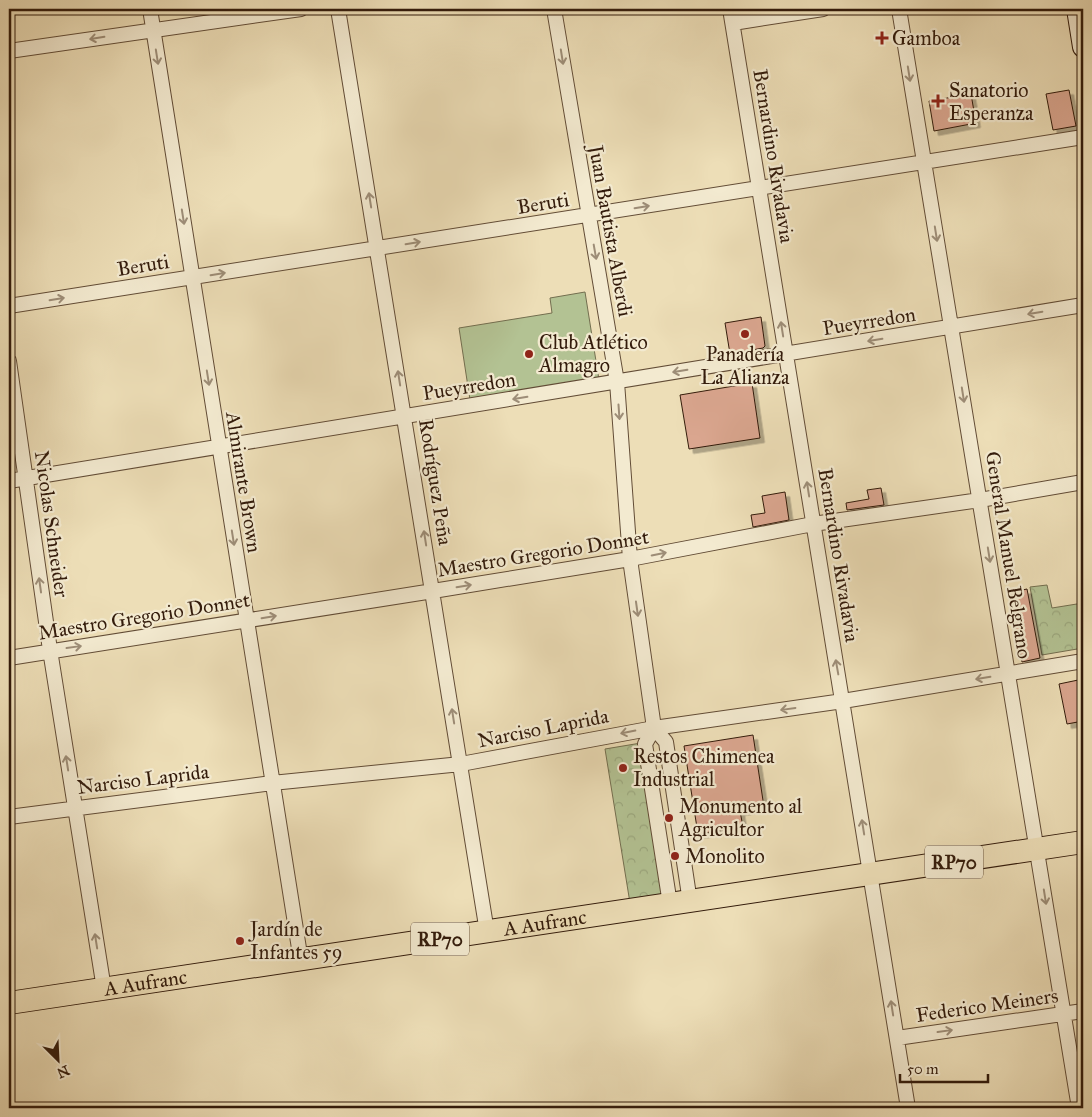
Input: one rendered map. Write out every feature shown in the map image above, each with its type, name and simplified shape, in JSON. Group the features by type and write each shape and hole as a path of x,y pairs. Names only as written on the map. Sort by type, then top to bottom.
{"main road":[{"path":"1077,9 1083,47"},
{"name":"A Aufranc","path":"9,1003 301,961 1083,842"}],"street":[{"name":"Almirante Brown","path":"150,9 301,961"},
{"path":"9,52 301,9"},
{"name":"Rodríguez Peña","path":"338,9 487,932"},
{"name":"Juan Bautista Alberdi","path":"554,9 617,382 630,559 654,728 666,742 680,903"},
{"name":"Bernardino Rivadavia","path":"730,9 908,1108"},
{"path":"732,23 823,9"},
{"name":"General Manuel Belgrano","path":"899,9 1079,1108"},
{"name":"Beruti","path":"9,306 1083,137"},
{"name":"Pueyrredon","path":"9,481 952,328 1083,305"},
{"name":"Nicolas Schneider","path":"9,361 24,478 50,650 104,989"},
{"name":"Maestro Gregorio Donnet","path":"9,658 630,559 813,524 980,500 1083,482"},
{"name":"Narciso Laprida","path":"9,818 74,807 272,783 461,764 654,728 843,701 1083,661"},
{"name":"Juan Bautista Alberdi","path":"654,728 645,744 680,903"},
{"name":"Federico Meiners","path":"897,1038 1083,1011"}],"green space":[{"name":"Club Atlético Almagro","path":"585,292 599,380 470,400 459,328 552,313 550,298"},
{"path":"1047,585 1052,608 1083,603 1083,648 1042,655 1030,587"},
{"path":"641,743 665,898 630,903 605,749"}],"building":[{"path":"1069,90 1076,126 1053,130 1046,94"},
{"path":"971,94 976,123 934,131 929,101"},
{"name":"Panadería La Alianza","path":"761,317 765,346 763,348 730,354 725,323"},
{"path":"752,383 760,438 689,449 680,395"},
{"path":"881,488 884,505 847,510 846,503 869,499 867,490"},
{"path":"785,492 789,520 753,527 751,515 765,513 762,496"},
{"path":"1027,589 1040,658 1022,662 1009,593"},
{"path":"1083,679 1083,721 1067,724 1059,684"},
{"path":"753,735 764,807 740,811 743,827 698,834 684,746"}],"place":[{"name":"Gamboa","path":"882,38"},
{"name":"Sanatorio Esperanza","path":"938,101"},
{"name":"Panadería La Alianza","path":"745,334"},
{"name":"Club Atlético Almagro","path":"529,354"},
{"name":"Restos Chimenea Industrial","path":"623,768"},
{"name":"Monumento al Agricultor","path":"669,818"},
{"name":"Monolito","path":"675,856"},
{"name":"Jardín de Infantes 59","path":"240,941"}]}
